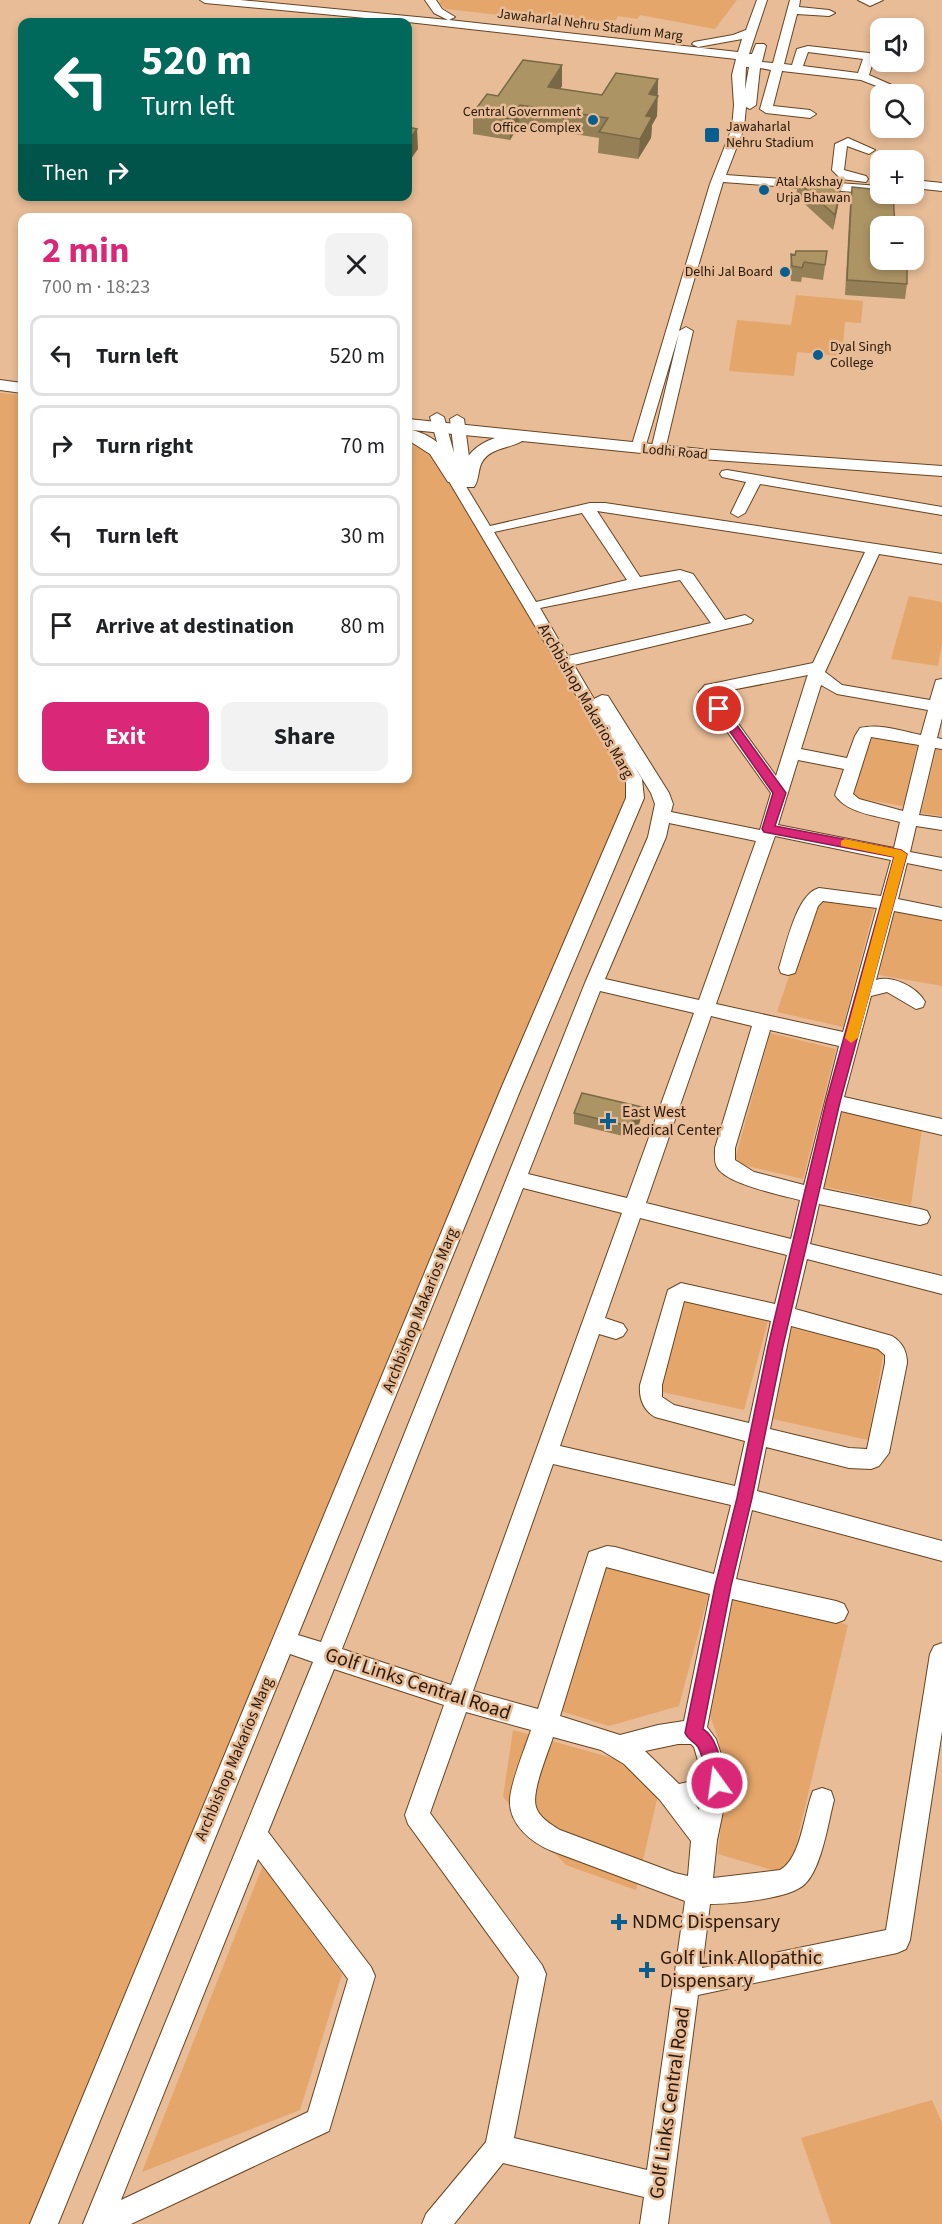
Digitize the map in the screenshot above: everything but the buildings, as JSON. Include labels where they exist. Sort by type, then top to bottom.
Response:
[{"type":"main road","points":[[0,377],[18,379]]},
{"type":"main road","points":[[0,386],[18,388]]},
{"type":"main road","name":"Lodhi Road","points":[[412,416],[536,437],[639,443]]},
{"type":"main road","name":"Lodhi Road","points":[[412,424],[448,423],[659,445],[793,462],[942,471]]},
{"type":"main road","points":[[412,436],[431,443],[461,481],[472,463],[494,444],[511,439],[536,437]]},
{"type":"main road","name":"Lodhi Road","points":[[659,445],[942,461]]},
{"type":"street","name":"Jawaharlal Nehru Stadium Marg","points":[[205,0],[449,17],[699,48],[742,61],[758,57],[778,66],[863,77],[881,84]]},
{"type":"street","name":"Jawaharlal Nehru Stadium Marg","points":[[273,0],[699,48]]},
{"type":"street","points":[[412,16],[424,0]]},
{"type":"street","points":[[430,0],[438,11],[449,17]]},
{"type":"street","points":[[659,445],[738,128],[742,61],[762,0]]},
{"type":"street","points":[[639,443],[725,178],[748,141],[751,84],[773,0]]},
{"type":"street","points":[[863,0],[870,3],[878,0]]},
{"type":"street","points":[[810,114],[766,109],[793,5],[829,13]]},
{"type":"street","points":[[699,48],[751,32]]},
{"type":"street","points":[[783,45],[802,50],[869,56]]},
{"type":"street","points":[[699,48],[742,61]]},
{"type":"street","points":[[863,77],[870,49]]},
{"type":"street","points":[[797,70],[802,50]]},
{"type":"street","points":[[869,150],[842,142],[836,168],[842,176],[870,180]]},
{"type":"street","points":[[725,178],[870,189]]},
{"type":"street","points":[[924,185],[942,188]]},
{"type":"street","points":[[924,194],[942,196]]},
{"type":"street","name":"Archbishop Makarios Marg","points":[[448,423],[461,481],[570,660],[660,793],[664,804],[663,816]]},
{"type":"street","points":[[727,474],[942,511]]},
{"type":"street","points":[[738,513],[754,479]]},
{"type":"street","name":"Archbishop Makarios Marg","points":[[44,2224],[510,1091],[635,798],[634,779],[542,604],[496,528],[461,481]]},
{"type":"street","points":[[590,507],[589,513],[638,582]]},
{"type":"street","points":[[496,528],[590,507],[605,507],[942,559]]},
{"type":"street","points":[[436,2224],[498,2148],[533,1974],[417,1815],[767,833],[819,670],[874,549]]},
{"type":"street","points":[[542,604],[680,575],[688,577],[721,626]]},
{"type":"street","points":[[570,660],[745,620]]},
{"type":"street","points":[[819,670],[837,689],[937,706]]},
{"type":"street","points":[[780,793],[707,692],[711,689],[819,670]]},
{"type":"street","points":[[621,1746],[681,1732],[694,1733],[723,1586],[833,1102],[909,819],[935,743],[937,706],[942,684]]},
{"type":"street","points":[[935,743],[879,732],[866,732],[845,798],[853,803],[909,819],[942,824]]},
{"type":"street","points":[[792,753],[854,765]]},
{"type":"street","points":[[98,2224],[328,1655],[594,984],[657,837],[663,816],[901,854],[942,864]]},
{"type":"street","points":[[788,968],[814,897],[819,894],[888,903],[942,914]]},
{"type":"street","points":[[594,984],[850,1041]]},
{"type":"street","points":[[864,992],[879,984],[890,985],[899,988],[916,1002]]},
{"type":"street","points":[[763,1021],[723,1158],[725,1164],[748,1178],[812,1195],[920,1217]]},
{"type":"street","points":[[833,1102],[942,1127]]},
{"type":"street","points":[[518,1179],[942,1285]]},
{"type":"street","points":[[681,1292],[784,1315],[884,1342],[897,1354],[878,1453],[871,1459],[862,1460],[757,1435],[661,1410],[653,1404],[650,1395],[651,1385],[675,1296],[681,1292]]},
{"type":"street","points":[[593,1323],[616,1330]]},
{"type":"street","points":[[546,1453],[744,1498],[942,1551]]},
{"type":"street","points":[[822,1800],[806,1858],[796,1875],[783,1882],[723,1891],[699,1891],[675,1886],[540,1832],[523,1810],[522,1798],[597,1559],[607,1556],[615,1557],[723,1586],[836,1612]]},
{"type":"street","name":"Golf Links Central Road","points":[[284,1641],[457,1698],[621,1746],[640,1761],[672,1797],[690,1818],[704,1840]]},
{"type":"street","points":[[686,1984],[724,1978],[897,1940],[942,1654]]},
{"type":"street","name":"Golf Links Central Road","points":[[654,2224],[704,1840],[716,1795],[715,1773],[707,1745],[694,1733]]},
{"type":"street","points":[[672,1797],[694,1794],[703,1788],[715,1773]]},
{"type":"street","points":[[98,2224],[319,2121],[362,1976],[255,1834]]},
{"type":"street","points":[[498,2148],[659,2187]]},
{"type":"shaded area","points":[[441,0],[737,0],[715,29],[640,15],[637,19],[618,16],[611,28],[446,9],[439,3]]},
{"type":"shaded area","points":[[796,295],[863,301],[861,323],[845,322],[842,356],[797,352],[794,376],[729,371],[737,320],[791,325]]},
{"type":"shaded area","points":[[0,393],[18,395],[18,783],[412,783],[412,444],[431,452],[625,776],[627,790],[626,811],[526,1031],[33,2224],[0,2224]]},
{"type":"shaded area","points":[[909,596],[942,602],[942,643],[938,666],[891,659]]},
{"type":"shaded area","points":[[867,734],[918,742],[903,806],[850,797]]},
{"type":"shaded area","points":[[937,747],[942,748],[942,816],[921,813]]},
{"type":"shaded area","points":[[816,896],[874,909],[843,1027],[777,1012]]},
{"type":"shaded area","points":[[894,909],[942,918],[942,986],[879,975]]},
{"type":"shaded area","points":[[770,1033],[836,1049],[803,1179],[734,1163]]},
{"type":"shaded area","points":[[842,1110],[922,1129],[911,1205],[821,1186]]},
{"type":"shaded area","points":[[680,1298],[768,1321],[744,1410],[658,1391]]},
{"type":"shaded area","points":[[788,1327],[884,1351],[868,1440],[768,1418]]},
{"type":"shaded area","points":[[601,1556],[711,1585],[679,1706],[609,1726],[554,1709]]},
{"type":"shaded area","points":[[734,1592],[848,1625],[789,1875],[718,1854],[724,1795],[719,1741],[710,1716]]},
{"type":"shaded area","points":[[513,1730],[616,1759],[658,1795],[636,1890],[566,1865],[503,1797]]},
{"type":"shaded area","points":[[263,1865],[342,1974],[300,2110],[142,2172]]},
{"type":"shaded area","points":[[932,2100],[942,2123],[942,2224],[831,2224],[801,2138]]},
{"type":"slow traffic","points":[[845,844],[901,854],[851,1038]]},
{"type":"place","name":"Central Government Office Complex","points":[[593,120]]},
{"type":"place","name":"Jawaharlal Nehru Stadium","points":[[712,135]]},
{"type":"place","name":"Atal Akshay Urja Bhawan","points":[[764,190]]},
{"type":"place","name":"Delhi Jal Board","points":[[785,272]]},
{"type":"place","name":"Dyal Singh College","points":[[818,355]]},
{"type":"place","name":"East West Medical Center","points":[[608,1121]]},
{"type":"place","name":"NDMC Dispensary","points":[[619,1922]]},
{"type":"place","name":"Golf Link Allopathic Dispensary","points":[[647,1970]]},
{"type":"route","points":[[717,1783],[707,1745],[694,1733],[723,1586],[833,1102],[901,854],[768,829],[780,793],[719,709]]}]
